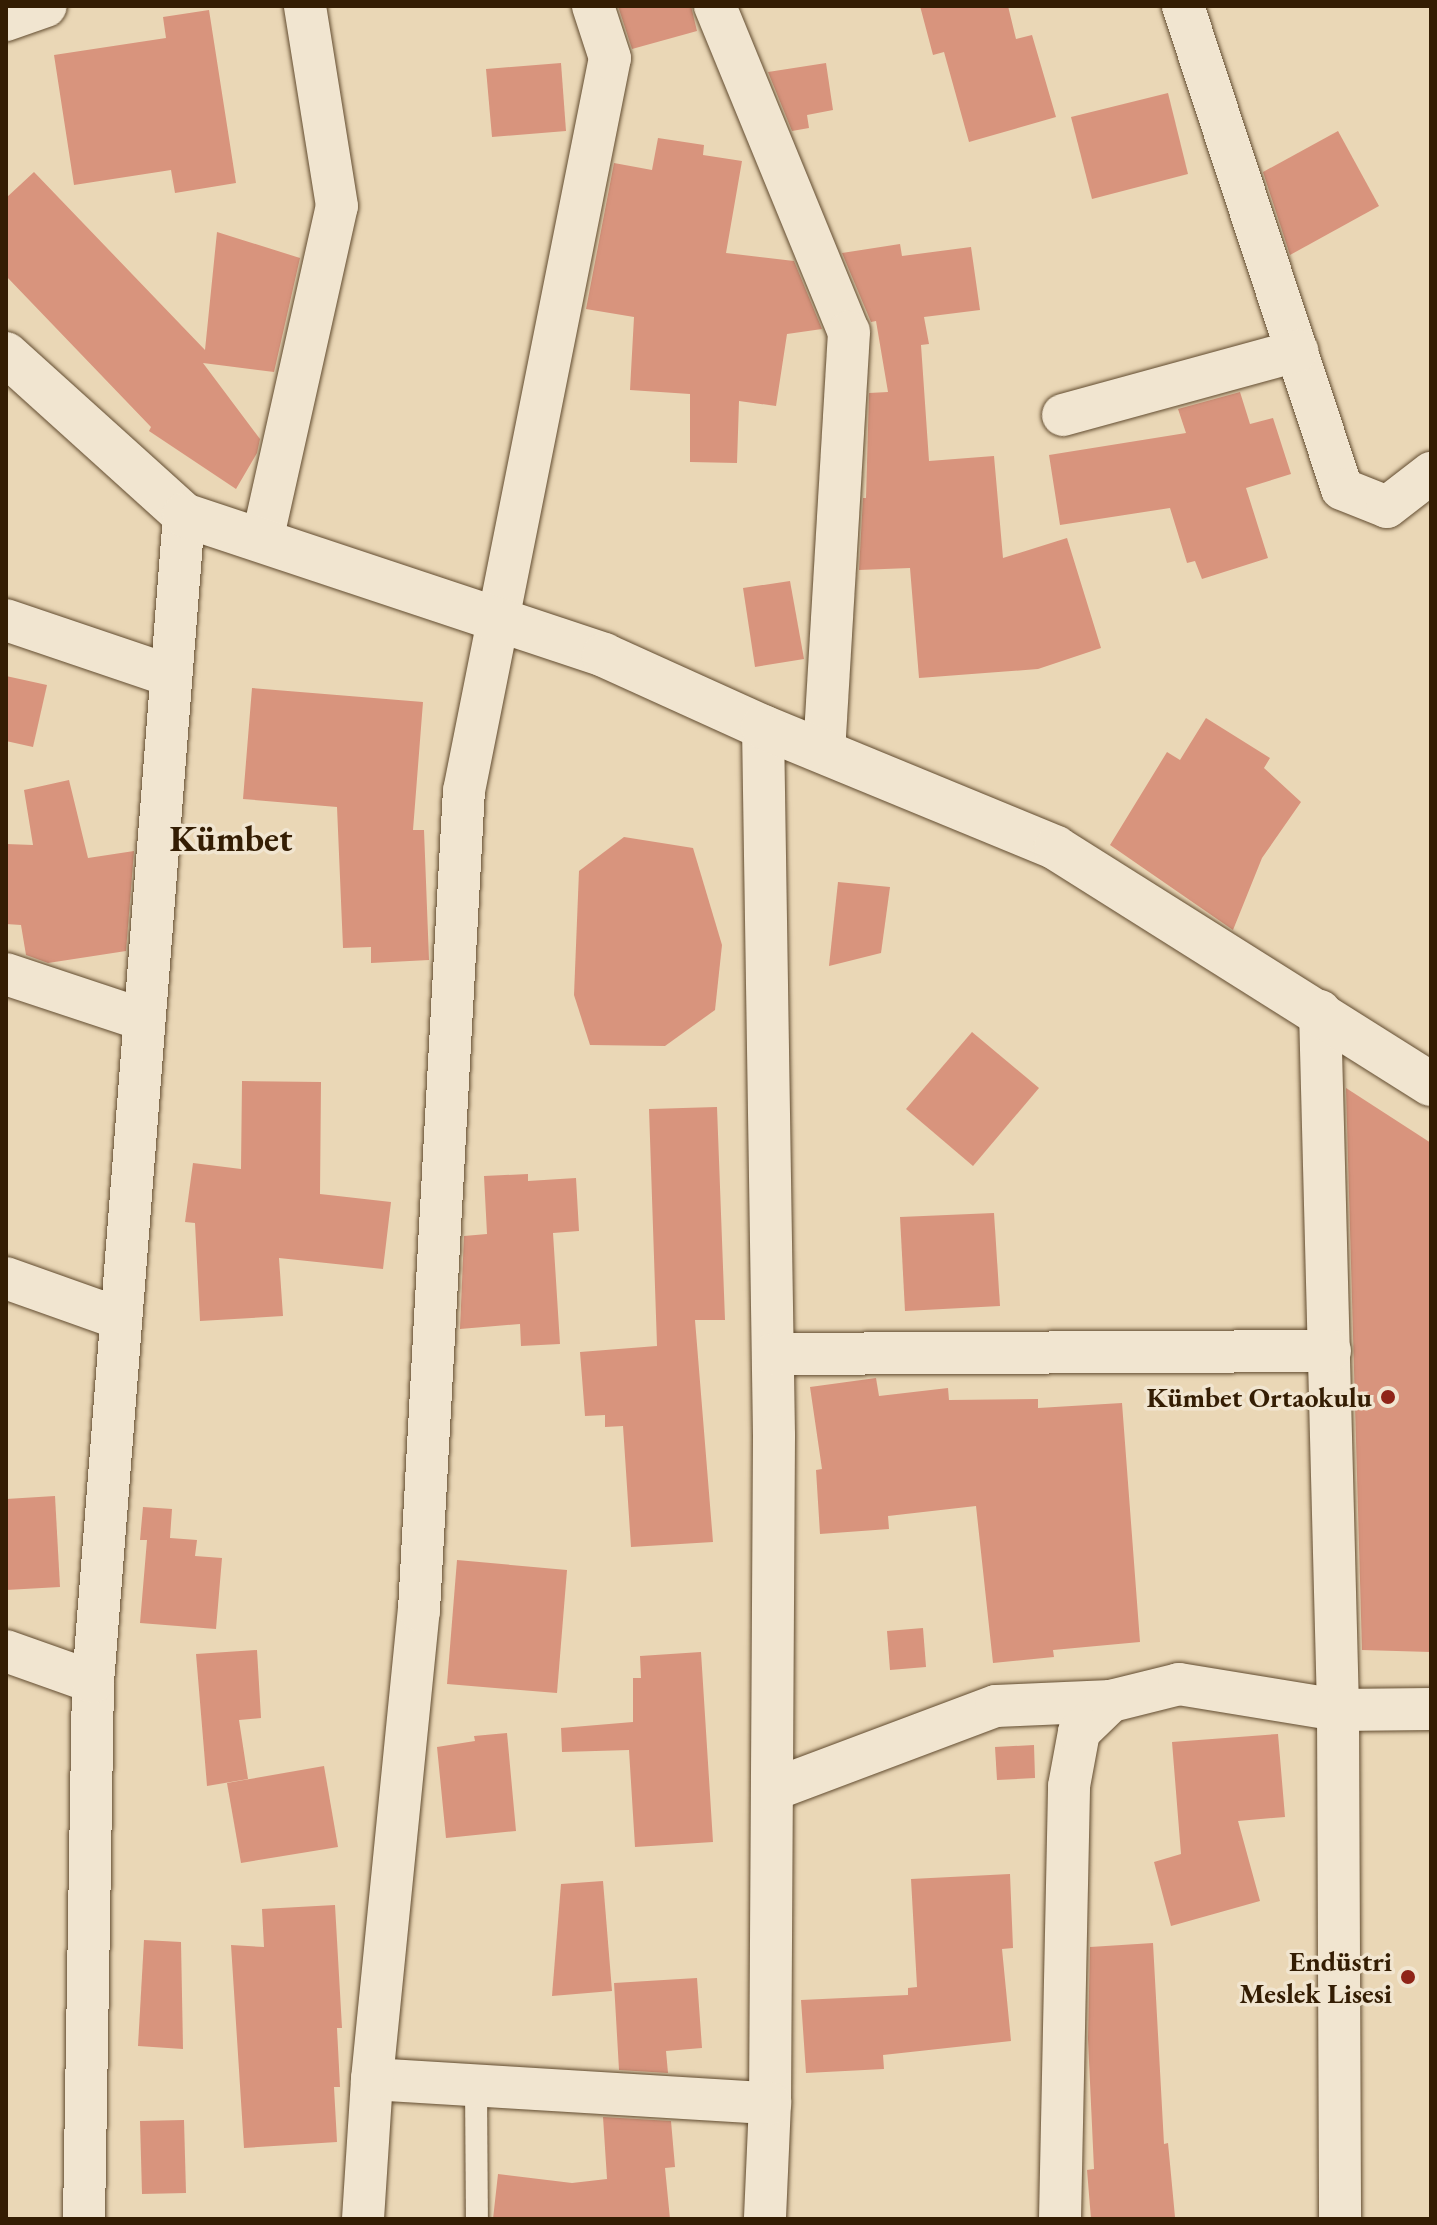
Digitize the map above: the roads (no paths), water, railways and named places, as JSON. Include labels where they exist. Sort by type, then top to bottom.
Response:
[{"type":"street","points":[[6,20],[46,6]]},
{"type":"street","points":[[262,541],[337,206],[305,6]]},
{"type":"street","points":[[363,2219],[372,2079],[419,1610],[464,791],[610,58],[593,6]]},
{"type":"street","points":[[715,6],[849,332],[824,752]]},
{"type":"street","points":[[1183,6],[1342,489],[1387,507],[1431,473]]},
{"type":"street","points":[[1063,415],[1297,351]]},
{"type":"street","points":[[6,354],[184,515],[604,655],[763,727],[1056,848],[1320,1011],[1431,1084]]},
{"type":"street","points":[[84,2219],[93,1682],[184,515]]},
{"type":"street","points":[[6,620],[171,676]]},
{"type":"street","points":[[763,727],[773,1354],[770,2103],[765,2219]]},
{"type":"street","points":[[6,974],[144,1020]]},
{"type":"street","points":[[1320,1011],[1338,1710],[1340,2219]]},
{"type":"street","points":[[6,1278],[121,1319]]},
{"type":"street","points":[[773,1354],[1330,1351]]},
{"type":"street","points":[[6,1651],[93,1682]]},
{"type":"street","points":[[772,1790],[996,1706],[1111,1701],[1179,1684],[1338,1710],[1431,1709]]},
{"type":"street","points":[[1060,2219],[1069,1786],[1079,1732],[1111,1701]]},
{"type":"street","points":[[372,2079],[770,2103]]},
{"type":"lane","points":[[476,2085],[477,2219]]},
{"type":"place","name":"Kümbet Ortaokulu","points":[[1388,1397]]},
{"type":"place","name":"Endüstri Meslek Lisesi","points":[[1408,1977]]},
{"type":"district","name":"Kümbet","points":[[231,839]]}]
